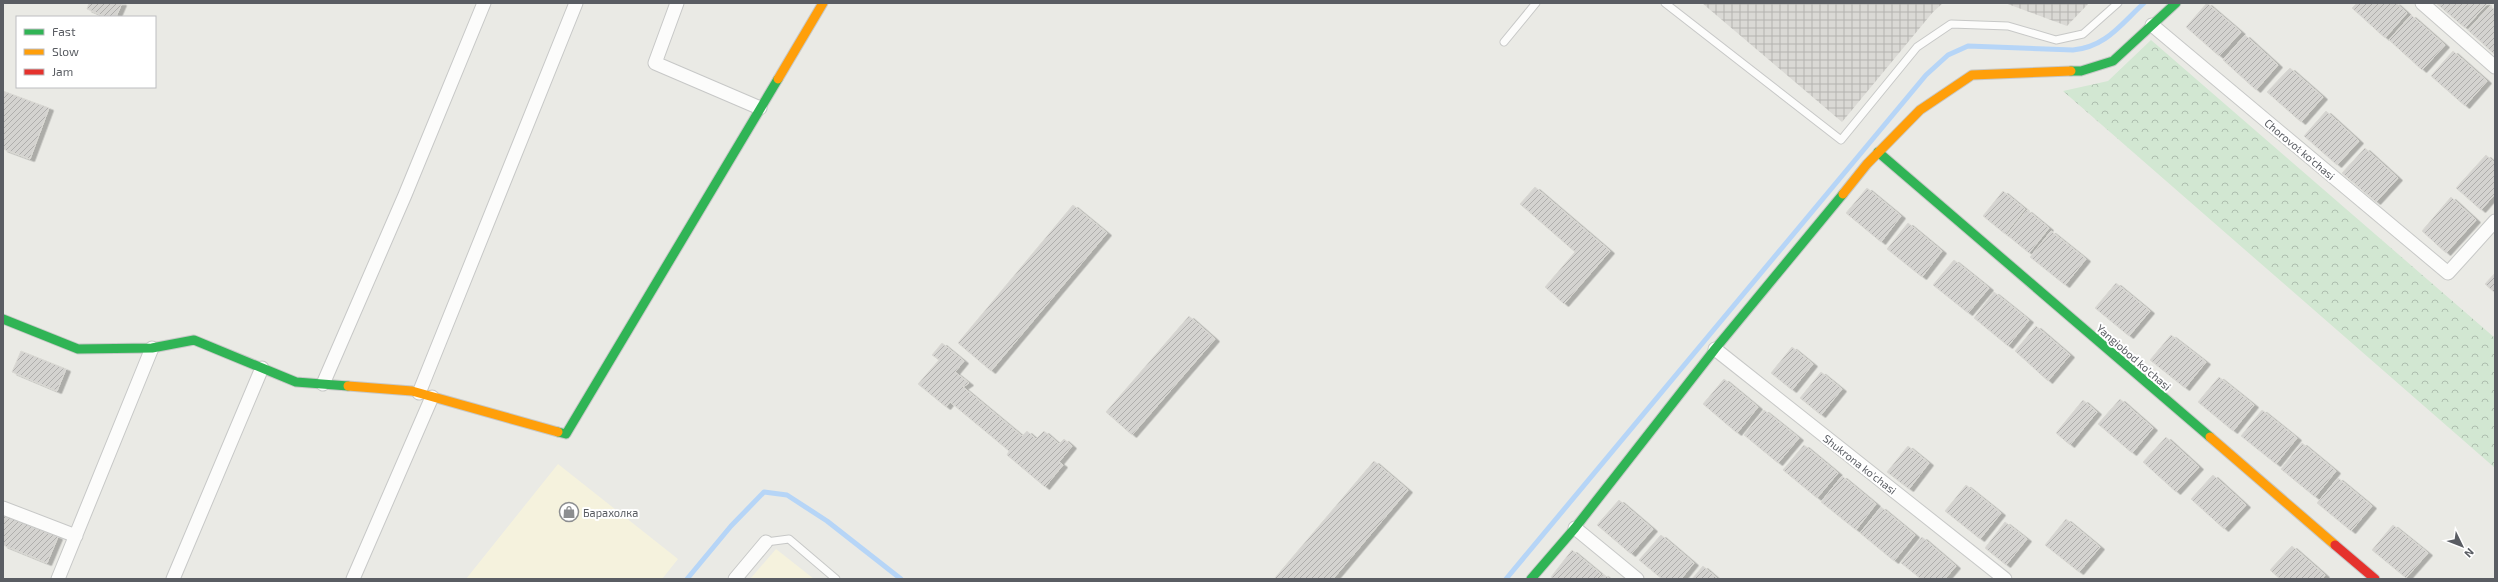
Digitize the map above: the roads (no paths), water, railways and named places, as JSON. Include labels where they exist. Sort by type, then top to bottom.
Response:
[{"type":"street","points":[[323,384],[405,195],[484,3]]},
{"type":"street","points":[[419,393],[576,3]]},
{"type":"street","points":[[677,3],[655,62],[760,108]]},
{"type":"street","points":[[3,319],[78,349],[152,348],[194,340],[296,382],[419,393],[566,434],[823,3]]},
{"type":"street","points":[[1531,579],[1575,528],[1715,349],[1878,152],[1920,110],[1972,75],[2004,72],[2081,71],[2113,61],[2176,3]]},
{"type":"street","points":[[2422,3],[2495,67]]},
{"type":"street","name":"Chorovot ko'chasi","points":[[2152,25],[2448,273],[2494,224]]},
{"type":"street","name":"Yangiobod ko'chasi","points":[[1878,152],[2375,579]]},
{"type":"street","points":[[58,579],[152,348]]},
{"type":"street","name":"Shukrona ko'chasi","points":[[1715,349],[2005,579]]},
{"type":"street","points":[[173,579],[262,368]]},
{"type":"street","points":[[353,579],[432,397]]},
{"type":"street","points":[[3,508],[76,536]]},
{"type":"street","points":[[1575,528],[1637,579]]},
{"type":"street","points":[[735,579],[766,542]]},
{"type":"lane","points":[[1504,42],[1536,3]]},
{"type":"lane","points":[[1665,3],[1841,140],[1917,47],[1951,24],[2008,26],[2056,40],[2083,34],[2118,3]]},
{"type":"lane","points":[[766,542],[789,539],[836,579]]},
{"type":"waterway","points":[[1506,579],[1926,75],[1948,55],[1968,46],[2073,50],[2085,48],[2095,44],[2112,33],[2144,3]]},
{"type":"waterway","points":[[687,579],[731,526],[764,492],[787,495],[827,521],[901,579]]},
{"type":"place","name":"Барахолка","points":[[569,512]]}]
